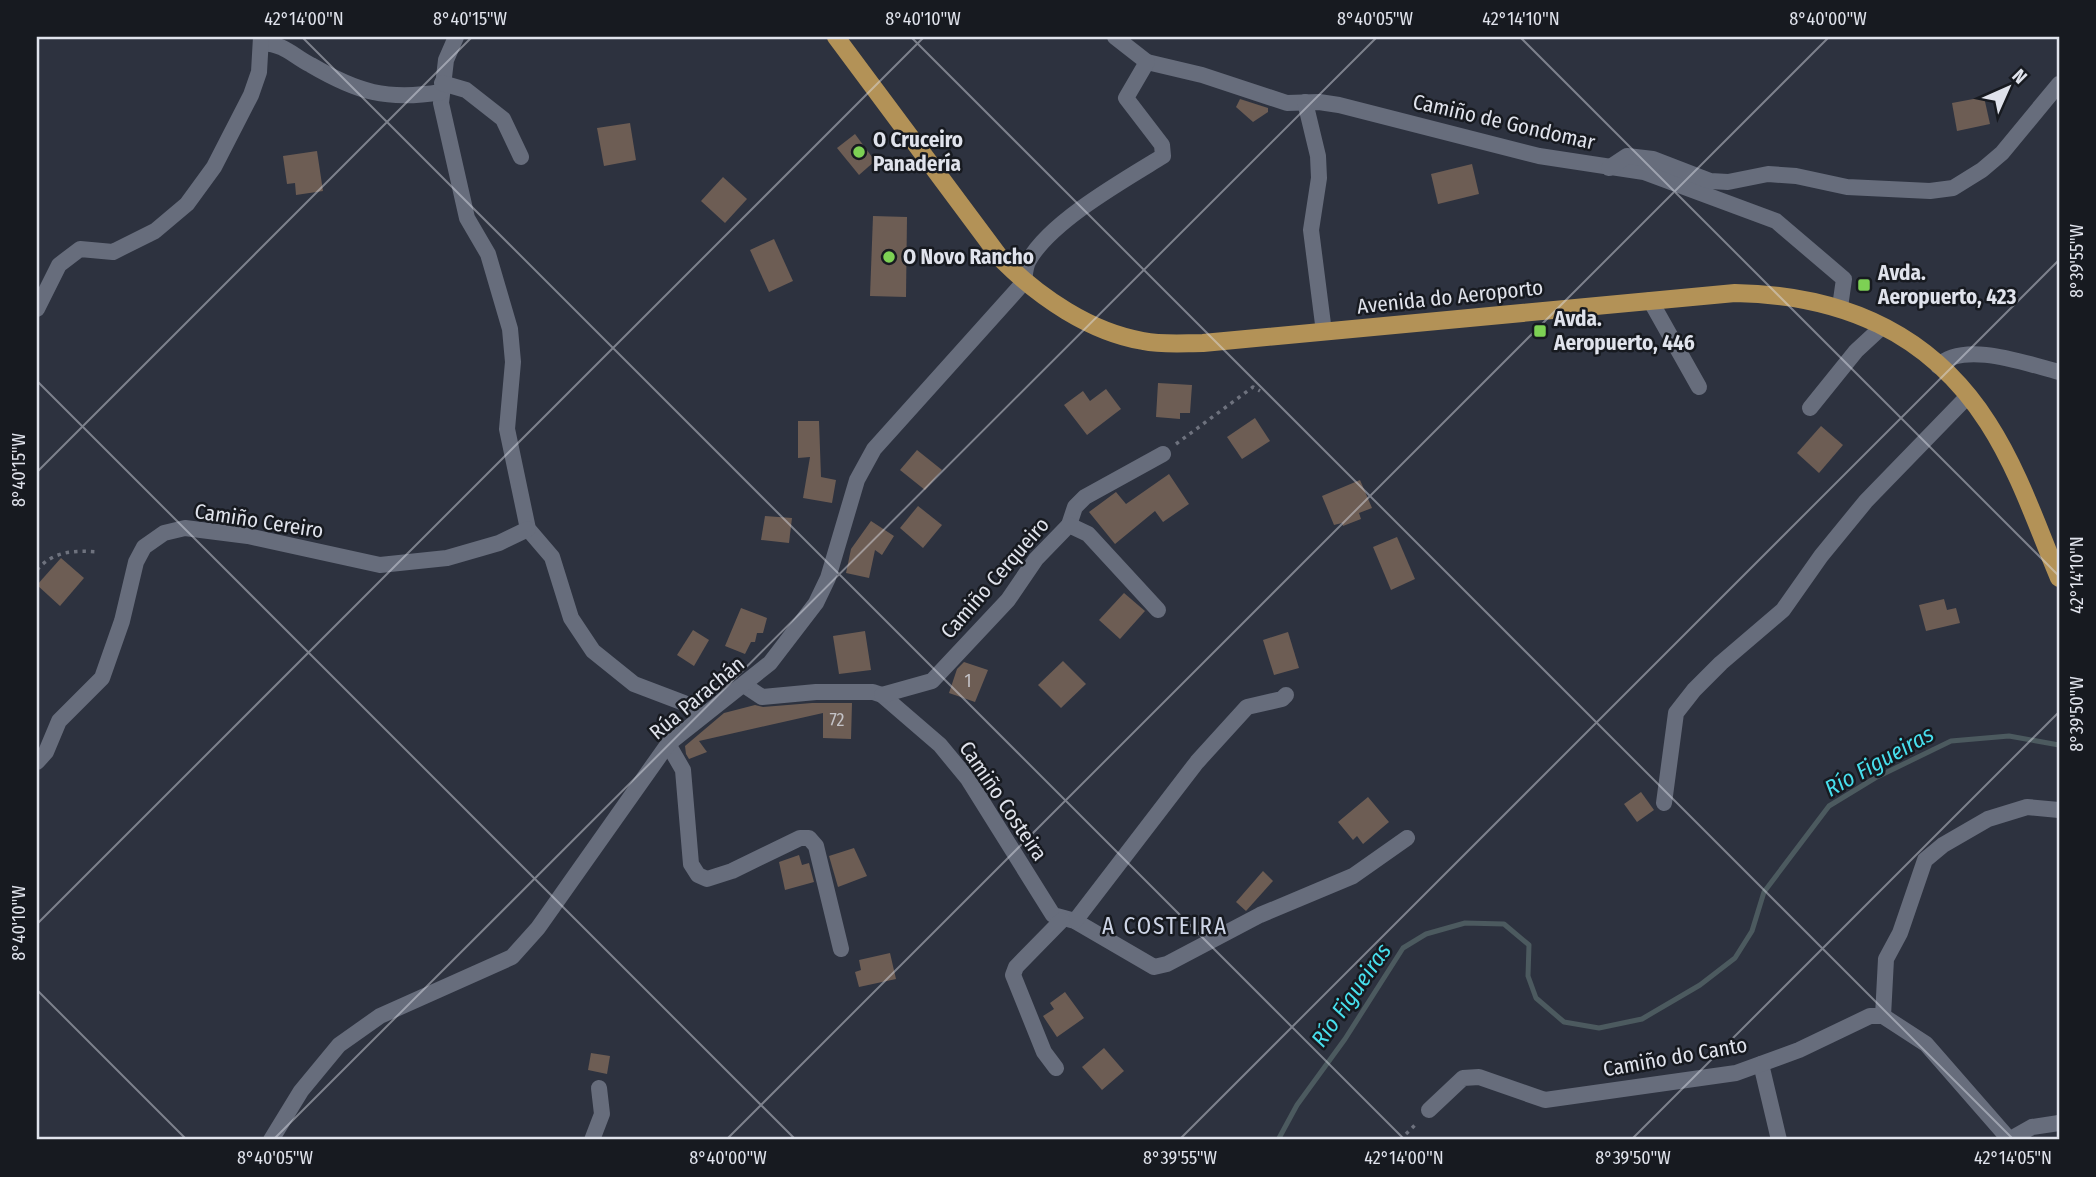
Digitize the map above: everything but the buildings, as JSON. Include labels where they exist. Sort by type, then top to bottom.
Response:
[{"type":"main road","name":"Avenida do Aeroporto","points":[[836,37],[980,233],[1024,282],[1063,308],[1102,328],[1146,342],[1203,343],[1650,300],[1765,293],[1793,296],[1840,307],[1883,326],[1938,366],[1988,423],[2020,484],[2059,578]]},
{"type":"street","points":[[456,37],[446,61],[441,88],[467,218],[488,254],[510,329],[513,362],[507,429],[528,529],[552,557],[571,618],[593,651],[635,684],[684,704],[699,717]]},
{"type":"street","name":"Camiño de Gondomar","points":[[1115,37],[1147,62],[1202,75],[1287,103],[1339,105],[1539,156],[1644,172],[1776,221],[1844,279],[1840,307]]},
{"type":"street","points":[[37,309],[59,265],[80,249],[113,252],[155,231],[187,204],[214,167],[251,95],[259,72],[262,40],[282,45],[306,63],[364,92],[414,96],[441,88],[466,90],[503,119],[521,158]]},
{"type":"street","points":[[1024,282],[1028,261],[1059,228],[1110,187],[1163,156],[1162,145],[1126,98],[1147,62]]},
{"type":"street","points":[[1609,168],[1627,156],[1653,159],[1710,181],[1728,182],[1768,174],[1796,176],[1847,187],[1930,191],[1953,188],[1982,170],[2002,153],[2059,84]]},
{"type":"street","points":[[1305,102],[1318,156],[1319,178],[1311,230],[1324,332]]},
{"type":"street","name":"Rúa Parachán","points":[[271,1140],[302,1091],[339,1045],[380,1016],[512,957],[538,928],[668,744],[770,663],[816,603],[828,578],[858,480],[874,449],[1024,282]]},
{"type":"street","points":[[1650,300],[1699,387]]},
{"type":"street","points":[[1810,408],[1856,351],[1883,326]]},
{"type":"street","points":[[1938,366],[1947,357],[1969,354],[2006,358],[2059,372]]},
{"type":"street","points":[[1664,803],[1676,713],[1721,663],[1783,610],[1821,556],[1866,501],[1967,397]]},
{"type":"street","name":"Camiño Cerqueiro","points":[[882,695],[932,681],[1008,600],[1036,559],[1069,525],[1075,507],[1085,497],[1163,454]]},
{"type":"street","name":"Camiño Cerqueiro","points":[[1069,525],[1088,534],[1158,610]]},
{"type":"street","name":"Camiño Cereiro","points":[[37,762],[46,752],[59,721],[102,678],[122,621],[136,562],[144,547],[164,533],[185,528],[248,536],[380,565],[447,558],[499,543],[528,529]]},
{"type":"street","points":[[744,685],[762,697],[816,692],[873,692],[882,695]]},
{"type":"street","name":"Camiño Costeira","points":[[882,695],[955,762],[1053,915],[1154,967],[1167,964],[1260,915],[1353,876],[1407,838]]},
{"type":"street","points":[[1056,1068],[1044,1052],[1013,975],[1016,967],[1069,921],[1197,762],[1247,707],[1282,699],[1286,695]]},
{"type":"street","points":[[668,744],[683,770],[691,864],[698,874],[707,879],[732,871],[800,838],[809,838],[816,846],[841,949]]},
{"type":"street","points":[[2059,810],[2027,807],[1988,819],[1943,845],[1925,860],[1900,933],[1886,959],[1883,1016],[1926,1044],[1949,1067],[2009,1140],[2032,1127],[2059,1123]]},
{"type":"street","name":"Camiño do Canto","points":[[1429,1110],[1463,1078],[1479,1077],[1545,1100],[1736,1073],[1799,1050],[1870,1016],[1883,1016]]},
{"type":"street","points":[[1761,1064],[1779,1140]]},
{"type":"street","points":[[592,1140],[602,1114],[599,1088]]},
{"type":"path","points":[[1163,454],[1236,398],[1254,387],[1260,391]]},
{"type":"path","points":[[37,570],[47,559],[60,553],[99,552]]},
{"type":"path","points":[[1400,1140],[1429,1110]]},
{"type":"waterway","name":"Río Figueiras","points":[[1278,1140],[1297,1105],[1345,1039],[1403,948],[1426,934],[1465,923],[1504,924],[1529,945],[1528,976],[1536,998],[1564,1022],[1599,1028],[1642,1019],[1700,985],[1735,958],[1752,931],[1764,892],[1829,806],[1875,778],[1951,741],[2009,736],[2059,745]]},
{"type":"place","name":"O Cruceiro Panadería","points":[[859,152]]},
{"type":"place","name":"O Novo Rancho","points":[[889,257]]},
{"type":"place","name":"Avda. Aeropuerto, 423","points":[[1864,285]]},
{"type":"place","name":"Avda. Aeropuerto, 446","points":[[1540,331]]},
{"type":"district","name":"A COSTEIRA","points":[[1165,926]]}]
